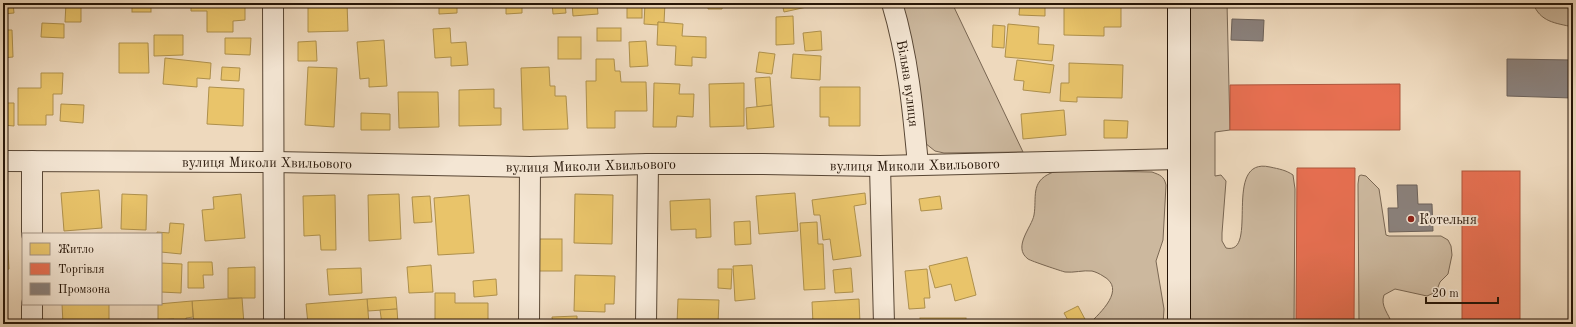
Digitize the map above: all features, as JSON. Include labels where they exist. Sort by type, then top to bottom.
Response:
[{"type":"street","points":[[273,3],[274,324]]},
{"type":"street","name":"Вільна вулиця","points":[[892,3],[901,32],[910,89],[918,165]]},
{"type":"street","points":[[1179,3],[1179,324]]},
{"type":"street","name":"вулиця Миколи Хвильового","points":[[3,161],[274,162],[530,167],[648,164],[880,166],[1179,159]]},
{"type":"street","points":[[32,161],[32,233]]},
{"type":"street","points":[[646,324],[648,164]]},
{"type":"street","points":[[880,166],[884,324]]},
{"type":"street","points":[[529,324],[530,167]]},
{"type":"street","points":[[32,305],[32,324]]},
{"type":"shaded area","points":[[898,3],[952,3],[1023,152],[944,153],[935,151],[925,143]]},
{"type":"shaded area","points":[[1190,3],[1227,3],[1230,130],[1215,132],[1215,176],[1221,175],[1226,181],[1222,241],[1226,248],[1236,246],[1240,237],[1242,206],[1247,176],[1255,168],[1270,167],[1293,175],[1295,189],[1294,324],[1190,324]]},
{"type":"shaded area","points":[[1533,3],[1573,3],[1573,27],[1554,23],[1544,18]]},
{"type":"shaded area","points":[[1054,172],[1152,172],[1159,175],[1164,180],[1166,185],[1163,240],[1156,261],[1164,309],[1163,324],[1089,324],[1109,301],[1112,294],[1110,281],[1092,271],[1065,272],[1030,260],[1024,254],[1022,243],[1033,220],[1036,191],[1040,181],[1044,177]]},
{"type":"shaded area","points":[[1359,176],[1366,176],[1379,189],[1386,235],[1441,236],[1448,240],[1451,246],[1452,255],[1448,274],[1440,282],[1436,292],[1427,296],[1395,289],[1384,295],[1383,303],[1392,324],[1359,324],[1358,184]]},
{"type":"building: Житло","points":[[3,3],[13,3],[14,13],[3,14]]},
{"type":"building: Житло","points":[[66,3],[81,3],[81,22],[65,22]]},
{"type":"building: Житло","points":[[132,3],[151,3],[151,12],[132,12]]},
{"type":"building: Житло","points":[[191,3],[245,3],[245,20],[233,21],[233,32],[207,32],[207,11],[191,11]]},
{"type":"building: Житло","points":[[308,3],[347,3],[348,31],[308,32]]},
{"type":"building: Житло","points":[[439,3],[457,3],[457,13],[439,14]]},
{"type":"building: Житло","points":[[506,3],[522,3],[522,13],[506,14]]},
{"type":"building: Житло","points":[[552,3],[565,3],[566,13],[553,14]]},
{"type":"building: Житло","points":[[572,3],[597,3],[598,14],[573,16]]},
{"type":"building: Житло","points":[[627,3],[642,3],[642,18],[627,18]]},
{"type":"building: Житло","points":[[645,3],[665,3],[664,23],[658,22],[658,25],[644,24]]},
{"type":"building: Житло","points":[[708,3],[723,3],[722,9],[708,9]]},
{"type":"building: Житло","points":[[782,3],[825,3],[784,12]]},
{"type":"building: Житло","points":[[1020,3],[1045,3],[1045,16],[1019,15]]},
{"type":"building: Житло","points":[[1064,3],[1121,3],[1121,27],[1104,27],[1104,36],[1064,35]]},
{"type":"building: Житло","points":[[793,16],[794,44],[776,45],[776,17]]},
{"type":"building: Житло","points":[[658,22],[683,24],[682,36],[706,37],[706,58],[692,57],[692,66],[675,65],[676,46],[657,45]]},
{"type":"building: Житло","points":[[42,23],[64,24],[64,38],[41,37]]},
{"type":"building: Житло","points":[[1008,24],[1039,27],[1038,44],[1054,45],[1052,61],[1005,57]]},
{"type":"building: Житло","points":[[993,25],[1005,26],[1004,48],[992,47]]},
{"type":"building: Житло","points":[[450,28],[451,43],[466,42],[468,65],[451,66],[451,57],[435,58],[433,29]]},
{"type":"building: Житло","points":[[597,28],[621,28],[621,41],[597,41]]},
{"type":"building: Житло","points":[[3,30],[12,30],[13,57],[3,58]]},
{"type":"building: Житло","points":[[821,31],[822,50],[805,51],[803,33]]},
{"type":"building: Житло","points":[[154,35],[183,35],[183,55],[154,56]]},
{"type":"building: Житло","points":[[558,37],[581,37],[581,59],[558,59]]},
{"type":"building: Житло","points":[[225,38],[251,38],[250,55],[225,54]]},
{"type":"building: Житло","points":[[384,40],[387,86],[369,87],[369,78],[360,79],[357,42]]},
{"type":"building: Житло","points":[[316,41],[317,61],[298,61],[298,42]]},
{"type":"building: Житло","points":[[646,41],[648,66],[630,67],[629,42]]},
{"type":"building: Житло","points":[[119,43],[148,43],[149,73],[119,73]]},
{"type":"building: Житло","points":[[759,52],[775,54],[772,74],[756,72]]},
{"type":"building: Житло","points":[[793,54],[821,56],[820,80],[791,78]]},
{"type":"building: Житло","points":[[165,58],[211,63],[210,79],[197,78],[197,87],[163,84]]},
{"type":"building: Житло","points":[[596,59],[614,59],[615,71],[620,71],[621,82],[646,82],[647,111],[615,111],[615,128],[587,128],[586,81],[596,81]]},
{"type":"building: Житло","points":[[1017,60],[1054,65],[1050,93],[1023,90],[1024,81],[1014,80]]},
{"type":"building: Житло","points":[[1069,63],[1123,65],[1122,98],[1077,97],[1077,102],[1060,101],[1061,83],[1069,83]]},
{"type":"building: Житло","points":[[222,67],[240,68],[239,81],[221,80]]},
{"type":"building: Житло","points":[[308,67],[337,68],[334,127],[305,125]]},
{"type":"building: Житло","points":[[549,67],[550,86],[555,86],[555,96],[566,96],[568,129],[523,130],[521,68]]},
{"type":"building: Житло","points":[[41,73],[63,73],[62,94],[53,94],[53,115],[46,115],[46,125],[18,125],[18,88],[41,88]]},
{"type":"building: Житло","points":[[770,77],[772,105],[757,107],[755,78]]},
{"type":"building: Житло","points":[[654,83],[680,84],[679,94],[694,94],[693,117],[677,116],[676,127],[653,127]]},
{"type":"building: Житло","points":[[744,83],[744,126],[710,127],[709,84]]},
{"type":"building: Житло","points":[[209,87],[244,89],[243,126],[207,124]]},
{"type":"building: Житло","points":[[820,87],[860,87],[860,126],[829,126],[829,117],[820,117]]},
{"type":"building: Житло","points":[[494,89],[494,108],[501,108],[501,125],[459,126],[459,90]]},
{"type":"building: Житло","points":[[398,92],[438,92],[439,127],[399,128]]},
{"type":"building: Житло","points":[[3,103],[14,103],[14,126],[3,125]]},
{"type":"building: Житло","points":[[61,104],[84,105],[83,123],[60,121]]},
{"type":"building: Житло","points":[[772,105],[774,127],[747,129],[746,108]]},
{"type":"building: Житло","points":[[1064,110],[1066,135],[1023,139],[1021,114]]},
{"type":"building: Житло","points":[[361,113],[390,114],[390,130],[361,130]]},
{"type":"building: Житло","points":[[1104,120],[1128,121],[1127,138],[1104,138]]},
{"type":"building: Житло","points":[[99,190],[102,228],[64,231],[61,193]]},
{"type":"building: Житло","points":[[795,193],[798,231],[759,234],[756,196]]},
{"type":"building: Житло","points":[[865,193],[866,204],[854,206],[861,256],[833,260],[830,239],[823,240],[820,215],[814,215],[812,200]]},
{"type":"building: Житло","points":[[122,194],[147,195],[146,230],[121,229]]},
{"type":"building: Житло","points":[[241,194],[245,238],[205,241],[202,210],[214,209],[213,197]]},
{"type":"building: Житло","points":[[399,194],[401,239],[369,241],[368,195]]},
{"type":"building: Житло","points":[[575,194],[613,195],[612,244],[574,243]]},
{"type":"building: Житло","points":[[335,195],[336,250],[321,250],[320,235],[304,236],[303,196]]},
{"type":"building: Житло","points":[[469,195],[474,253],[438,255],[434,198]]},
{"type":"building: Житло","points":[[430,196],[432,222],[414,223],[412,197]]},
{"type":"building: Житло","points":[[940,196],[942,209],[921,211],[919,199]]},
{"type":"building: Житло","points":[[710,199],[711,237],[696,238],[696,229],[671,230],[670,201]]},
{"type":"building: Житло","points":[[750,221],[751,244],[735,245],[734,222]]},
{"type":"building: Житло","points":[[817,222],[818,244],[823,244],[825,289],[804,290],[800,223]]},
{"type":"building: Житло","points":[[170,223],[184,224],[181,254],[162,252],[162,233],[157,232],[169,233]]},
{"type":"building: Житло","points":[[539,239],[562,239],[562,271],[539,271]]},
{"type":"building: Житло","points":[[3,250],[8,250],[9,269],[3,270]]},
{"type":"building: Житло","points":[[967,257],[976,295],[955,301],[951,284],[935,288],[929,266]]},
{"type":"building: Житло","points":[[188,262],[212,262],[213,275],[203,275],[204,288],[188,288]]},
{"type":"building: Житло","points":[[162,263],[182,264],[181,293],[162,292]]},
{"type":"building: Житло","points":[[431,265],[433,292],[409,293],[407,267]]},
{"type":"building: Житло","points":[[752,265],[755,299],[735,301],[733,266]]},
{"type":"building: Житло","points":[[255,267],[255,298],[228,298],[228,268]]},
{"type":"building: Житло","points":[[361,268],[362,293],[329,295],[327,269]]},
{"type":"building: Житло","points":[[851,268],[853,292],[835,293],[833,270]]},
{"type":"building: Житло","points":[[718,269],[732,269],[731,289],[718,288]]},
{"type":"building: Житло","points":[[927,269],[930,298],[924,298],[925,308],[909,309],[905,271]]},
{"type":"building: Житло","points":[[575,275],[615,276],[614,304],[605,304],[605,312],[574,311]]},
{"type":"building: Житло","points":[[496,279],[497,295],[474,297],[473,281]]},
{"type":"building: Житло","points":[[435,293],[455,293],[455,303],[488,303],[488,324],[435,324]]},
{"type":"building: Житло","points":[[396,297],[397,309],[368,311],[367,299]]},
{"type":"building: Житло","points":[[242,298],[244,324],[194,324],[192,301]]},
{"type":"building: Житло","points":[[367,299],[369,324],[308,324],[306,304]]},
{"type":"building: Житло","points":[[678,299],[719,300],[718,324],[677,324]]},
{"type":"building: Житло","points":[[859,299],[860,324],[813,324],[812,302]]},
{"type":"building: Житло","points":[[192,301],[193,317],[186,318],[186,324],[174,324],[174,319],[158,320],[158,305],[162,305],[162,304]]},
{"type":"building: Житло","points":[[62,305],[109,305],[109,324],[63,324]]},
{"type":"building: Житло","points":[[1078,306],[1087,323],[1070,324],[1064,313]]},
{"type":"building: Житло","points":[[397,309],[398,324],[382,324],[380,310]]},
{"type":"building: Житло","points":[[577,316],[577,324],[553,324],[552,317]]},
{"type":"building: Житло","points":[[920,318],[966,318],[966,324],[920,324]]},
{"type":"building: Торгівля","points":[[1400,84],[1400,130],[1230,130],[1230,85]]},
{"type":"building: Торгівля","points":[[1297,168],[1355,168],[1354,324],[1296,324]]},
{"type":"building: Торгівля","points":[[1462,171],[1520,171],[1520,324],[1462,324]]},
{"type":"building: Промзона","points":[[1232,19],[1264,20],[1263,41],[1231,40]]},
{"type":"building: Промзона","points":[[1507,59],[1573,60],[1572,98],[1507,96]]},
{"type":"building: Промзона","name":"Котельня","points":[[1397,185],[1417,185],[1418,204],[1432,204],[1433,231],[1389,232],[1388,208],[1398,208]]},
{"type":"place","name":"Котельня","points":[[1411,219]]}]
